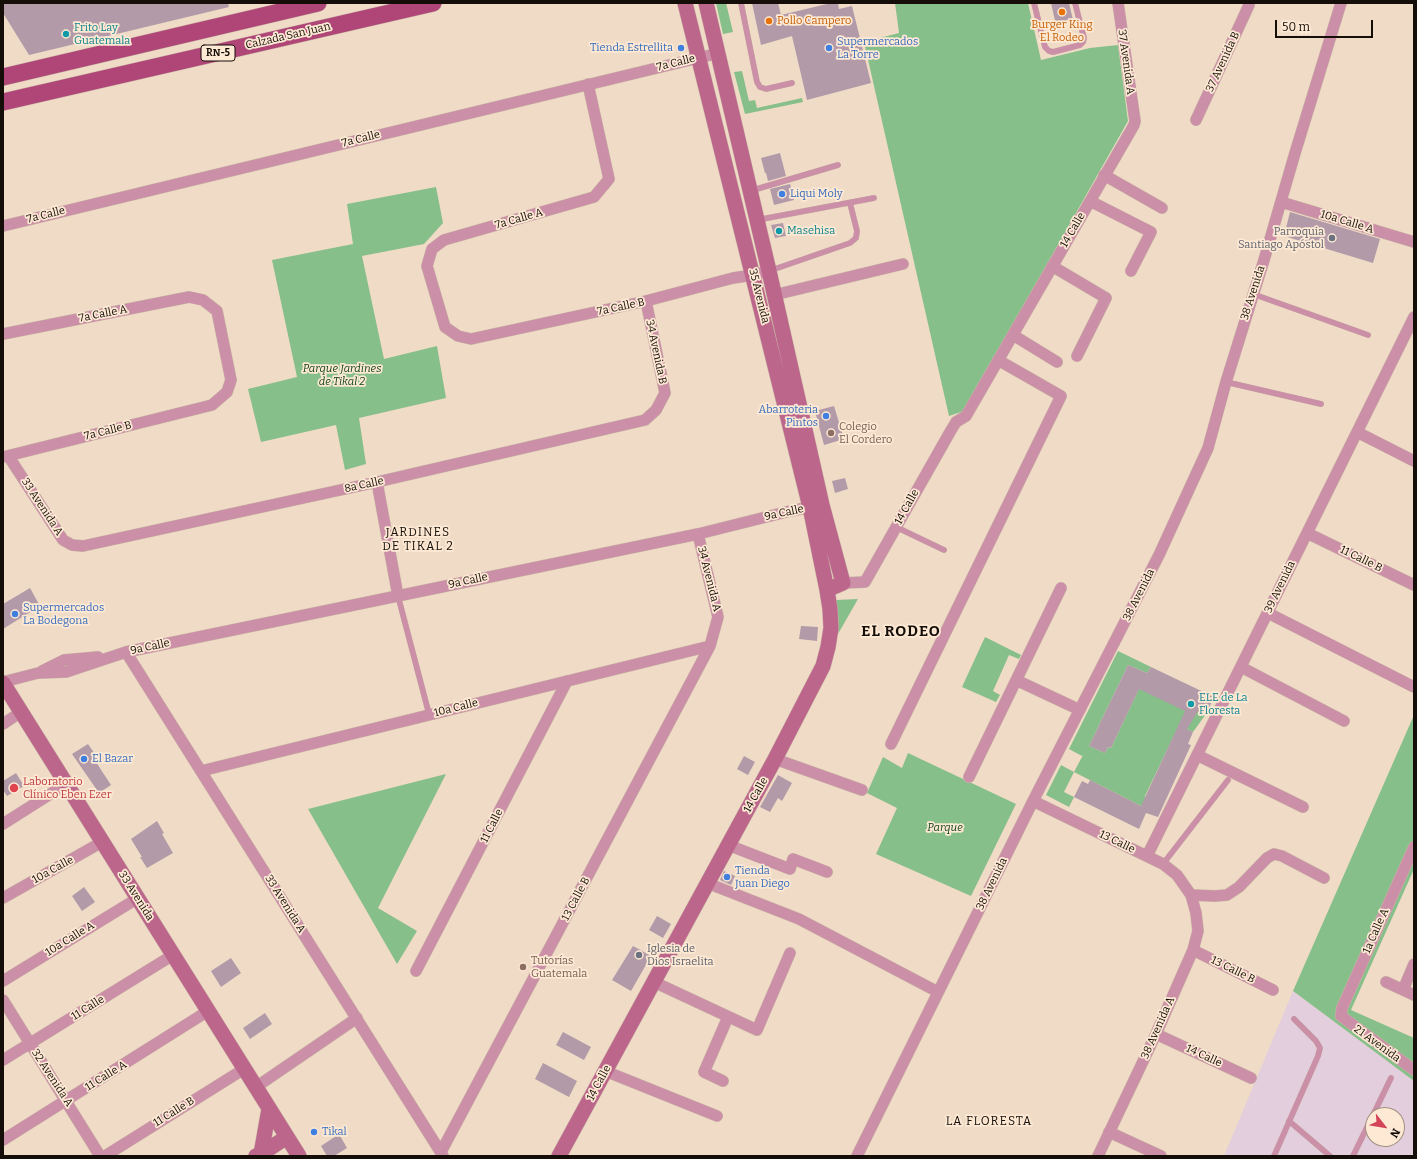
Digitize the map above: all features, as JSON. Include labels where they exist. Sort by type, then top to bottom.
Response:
[{"type":"main road","name":"RN-5","points":[[3,77],[318,3]]},
{"type":"main road","name":"Calzada San Juan","points":[[3,102],[433,3]]},
{"type":"street","name":"35 Avenida","points":[[685,3],[700,57],[754,275],[816,506],[843,583]]},
{"type":"street","name":"35 Avenida","points":[[706,3],[774,295],[816,506],[827,590]]},
{"type":"street","name":"37 Avenida A","points":[[1118,3],[1135,121]]},
{"type":"street","name":"37 Avenida B","points":[[1196,120],[1249,3]]},
{"type":"street","name":"38 Avenida","points":[[857,1156],[1033,800],[1159,555],[1208,448],[1226,382],[1341,3]]},
{"type":"street","name":"7a Calle","points":[[3,226],[718,53]]},
{"type":"street","name":"7a Calle A","points":[[471,339],[458,336],[445,327],[427,266],[432,249],[444,240],[594,197],[609,179],[588,84]]},
{"type":"street","name":"14 Calle","points":[[559,1156],[775,758],[823,666],[831,628],[827,590],[843,583],[865,582],[956,422],[966,416],[1135,121]]},
{"type":"street","points":[[1104,175],[1162,208]]},
{"type":"street","points":[[1090,201],[1151,232],[1131,271]]},
{"type":"street","name":"10a Calle A","points":[[1281,202],[1414,242]]},
{"type":"street","points":[[774,295],[902,264]]},
{"type":"street","points":[[1052,266],[1106,298],[1077,356]]},
{"type":"street","name":"7a Calle B","points":[[471,339],[646,301],[733,278],[769,271]]},
{"type":"street","name":"7a Calle A","points":[[3,334],[189,297],[203,300],[217,310],[231,380],[227,392],[212,405]]},
{"type":"street","name":"34 Avenida B","points":[[645,420],[656,410],[665,392],[646,301]]},
{"type":"street","name":"39 Avenida","points":[[1147,856],[1357,432],[1411,330],[1414,317]]},
{"type":"street","points":[[1013,335],[1057,362]]},
{"type":"street","points":[[891,744],[1061,396],[998,360]]},
{"type":"street","name":"7a Calle B","points":[[6,457],[212,405]]},
{"type":"street","name":"8a Calle","points":[[83,546],[376,482],[645,420]]},
{"type":"street","points":[[1357,432],[1414,461]]},
{"type":"street","name":"33 Avenida A","points":[[6,457],[64,540],[72,545],[83,546]]},
{"type":"street","points":[[376,482],[398,596]]},
{"type":"street","name":"9a Calle","points":[[3,682],[38,673],[66,672],[113,655],[126,652],[698,534],[816,506]]},
{"type":"street","name":"11 Calle B","points":[[1307,533],[1414,585]]},
{"type":"street","name":"34 Avenida A","points":[[698,534],[718,618],[710,646]]},
{"type":"street","points":[[970,777],[1061,588]]},
{"type":"street","points":[[1268,613],[1414,687]]},
{"type":"street","name":"10a Calle","points":[[201,771],[710,646]]},
{"type":"street","name":"13 Calle B","points":[[442,1154],[710,646]]},
{"type":"street","name":"33 Avenida A","points":[[126,652],[442,1154]]},
{"type":"street","points":[[1240,667],[1344,721]]},
{"type":"street","points":[[1016,680],[1080,710]]},
{"type":"street","name":"11 Calle","points":[[416,971],[567,681]]},
{"type":"street","name":"33 Avenida","points":[[3,682],[299,1156]]},
{"type":"street","points":[[3,724],[21,712]]},
{"type":"street","points":[[1197,755],[1303,807]]},
{"type":"street","points":[[775,758],[862,790]]},
{"type":"street","points":[[3,824],[66,784]]},
{"type":"street","name":"13 Calle","points":[[1033,800],[1164,864],[1177,875],[1191,895]]},
{"type":"street","name":"10a Calle","points":[[3,898],[102,842]]},
{"type":"street","points":[[728,845],[790,869],[793,859],[827,872]]},
{"type":"street","name":"1a Calle A","points":[[1341,1016],[1342,1008],[1414,847]]},
{"type":"street","points":[[1191,895],[1227,895],[1239,887],[1267,858],[1274,854],[1282,856],[1324,878]]},
{"type":"street","points":[[707,883],[800,919],[938,992]]},
{"type":"street","name":"38 Avenida A","points":[[1098,1156],[1156,1034],[1193,950],[1198,931],[1196,913],[1191,895]]},
{"type":"street","name":"10a Calle A","points":[[3,981],[138,898]]},
{"type":"street","name":"13 Calle B","points":[[1193,950],[1273,990]]},
{"type":"street","points":[[654,982],[757,1030],[790,953]]},
{"type":"street","name":"11 Calle","points":[[3,1060],[30,1045],[173,955]]},
{"type":"street","points":[[1403,990],[1414,964]]},
{"type":"street","points":[[1386,982],[1414,995]]},
{"type":"street","name":"32 Avenida A","points":[[3,1000],[100,1156]]},
{"type":"street","name":"11 Calle A","points":[[3,1140],[208,1011]]},
{"type":"street","name":"21 Avenida","points":[[1341,1016],[1414,1070]]},
{"type":"street","points":[[723,1080],[704,1072],[728,1017]]},
{"type":"street","points":[[256,1087],[357,1018]]},
{"type":"street","name":"14 Calle","points":[[1156,1034],[1251,1078]]},
{"type":"street","name":"11 Calle B","points":[[105,1156],[244,1068]]},
{"type":"street","points":[[605,1071],[717,1116]]},
{"type":"street","points":[[260,1155],[269,1109]]},
{"type":"street","points":[[1109,1132],[1161,1156]]},
{"type":"street","points":[[260,1155],[287,1137]]},
{"type":"lane","points":[[741,3],[757,82],[760,87],[766,89],[792,83]]},
{"type":"lane","points":[[1034,3],[1045,47],[1049,51],[1053,52],[1080,46],[1083,42],[1084,38],[1075,3]]},
{"type":"lane","points":[[750,191],[838,165]]},
{"type":"lane","points":[[757,220],[874,198]]},
{"type":"lane","points":[[769,271],[850,243],[856,238],[857,231],[850,203]]},
{"type":"lane","points":[[1253,294],[1368,335]]},
{"type":"lane","points":[[1226,382],[1321,404]]},
{"type":"lane","points":[[896,527],[944,550]]},
{"type":"lane","points":[[398,596],[429,714]]},
{"type":"lane","points":[[1164,864],[1228,780]]},
{"type":"lane","points":[[1274,1156],[1318,1056],[1320,1048],[1316,1041],[1294,1019]]},
{"type":"lane","points":[[1353,1156],[1391,1078]]},
{"type":"lane","points":[[1289,1121],[1330,1156]]},
{"type":"shaded area","points":[[1293,991],[1414,1081],[1414,1156],[1224,1156]]},
{"type":"green space","points":[[716,3],[726,3],[733,32],[723,34]]},
{"type":"green space","points":[[895,3],[1028,3],[1041,60],[1090,48],[1118,45],[1128,121],[964,411],[949,416],[864,42],[899,33]]},
{"type":"green space","points":[[742,71],[749,101],[755,100],[757,108],[802,98],[803,102],[745,114],[734,72]]},
{"type":"green space","name":"Parque Jardines de Tikal 2","points":[[436,187],[443,223],[424,244],[362,256],[384,359],[437,346],[446,398],[359,418],[366,464],[345,470],[336,425],[261,442],[248,389],[297,377],[272,260],[353,244],[347,204]]},
{"type":"green space","points":[[858,599],[834,641],[836,600]]},
{"type":"green space","points":[[985,637],[1021,655],[1019,659],[1009,655],[993,691],[1000,695],[996,702],[962,687]]},
{"type":"green space","name":"ELE de La Floresta","points":[[1118,651],[1151,667],[1147,673],[1128,665],[1089,746],[1105,753],[1108,747],[1111,748],[1145,676],[1198,711],[1206,714],[1193,732],[1179,725],[1145,796],[1149,810],[1074,772],[1083,755],[1082,756],[1069,749]]},
{"type":"green space","points":[[1414,715],[1414,869],[1351,1010],[1414,1038],[1414,1081],[1293,991]]},
{"type":"green space","name":"Parque","points":[[908,753],[1016,804],[971,896],[876,854],[897,808],[867,793],[883,757],[902,768]]},
{"type":"green space","points":[[1061,765],[1074,772],[1064,792],[1074,797],[1069,807],[1046,795]]},
{"type":"green space","points":[[446,774],[378,908],[417,931],[397,964],[308,809]]},
{"type":"building","name":"Frito Lay Guatemala","points":[[3,3],[228,3],[229,7],[29,55],[3,13]]},
{"type":"building","name":"Supermercados La Torre","points":[[752,3],[778,3],[781,15],[831,3],[838,3],[839,9],[852,6],[871,83],[807,100],[792,36],[761,45]]},
{"type":"building","name":"Burger King El Rodeo","points":[[1051,3],[1069,3],[1073,20],[1056,25]]},
{"type":"building","points":[[780,153],[786,176],[768,181],[761,158]]},
{"type":"building","name":"Liqui Moly","points":[[790,184],[794,200],[774,205],[770,189]]},
{"type":"building","name":"Parroquia Santiago Apóstol","points":[[1290,212],[1380,239],[1373,263],[1284,236]]},
{"type":"building","name":"Masehisa","points":[[783,223],[786,236],[775,238],[771,225]]},
{"type":"building","points":[[834,406],[844,439],[824,445],[815,411]]},
{"type":"building","points":[[845,478],[848,489],[835,493],[832,481]]},
{"type":"building","name":"Supermercados La Bodegona","points":[[30,588],[40,606],[3,629],[3,604]]},
{"type":"building","points":[[801,626],[818,627],[817,641],[799,639]]},
{"type":"building","points":[[1128,665],[1147,673],[1151,667],[1214,697],[1206,714],[1198,711],[1187,729],[1193,732],[1188,744],[1191,745],[1158,817],[1146,813],[1139,829],[1074,797],[1082,781],[1088,784],[1090,780],[1141,806],[1185,711],[1139,689],[1111,748],[1108,747],[1105,753],[1089,746]]},
{"type":"building","points":[[88,744],[99,760],[96,762],[111,785],[99,793],[72,754]]},
{"type":"building","points":[[744,756],[755,762],[748,775],[737,769]]},
{"type":"building","points":[[16,773],[24,786],[7,796],[3,790],[3,781]]},
{"type":"building","points":[[778,775],[792,783],[782,801],[778,798],[770,812],[760,807]]},
{"type":"building","points":[[157,821],[164,833],[162,834],[173,853],[147,868],[131,839]]},
{"type":"building","name":"Tienda Juan Diego","points":[[724,871],[735,876],[731,885],[720,880]]},
{"type":"building","points":[[84,887],[95,902],[82,911],[72,896]]},
{"type":"building","points":[[657,916],[671,924],[663,938],[649,930]]},
{"type":"building","points":[[633,946],[651,956],[631,991],[612,980]]},
{"type":"building","points":[[231,958],[241,973],[221,987],[211,971]]},
{"type":"building","points":[[265,1013],[272,1024],[250,1039],[243,1028]]},
{"type":"building","points":[[563,1032],[591,1047],[584,1060],[556,1045]]},
{"type":"building","points":[[543,1063],[577,1081],[569,1097],[535,1079]]},
{"type":"building","points":[[339,1134],[347,1148],[334,1156],[327,1156],[321,1146]]},
{"type":"place","name":"Burger King El Rodeo","points":[[1062,12]]},
{"type":"place","name":"Pollo Campero","points":[[769,21]]},
{"type":"place","name":"Frito Lay Guatemala","points":[[66,34]]},
{"type":"place","name":"Tienda Estrellita","points":[[681,48]]},
{"type":"place","name":"Supermercados La Torre","points":[[829,48]]},
{"type":"place","name":"Liqui Moly","points":[[782,194]]},
{"type":"place","name":"Masehisa","points":[[779,231]]},
{"type":"place","name":"Parroquia Santiago Apóstol","points":[[1332,238]]},
{"type":"place","name":"Abarroteria Pintos","points":[[826,416]]},
{"type":"place","name":"Colegio El Cordero","points":[[831,433]]},
{"type":"place","name":"Supermercados La Bodegona","points":[[15,614]]},
{"type":"place","name":"ELE de La Floresta","points":[[1191,704]]},
{"type":"place","name":"El Bazar","points":[[84,759]]},
{"type":"place","name":"Laboratorio Clínico Eben Ezer","points":[[14,788]]},
{"type":"place","name":"Tienda Juan Diego","points":[[727,877]]},
{"type":"place","name":"Iglesia de Dios Israelita","points":[[639,955]]},
{"type":"place","name":"Tutorías Guatemala","points":[[523,967]]},
{"type":"place","name":"Tikal","points":[[314,1132]]},
{"type":"district","name":"JARDINES DE TIKAL 2","points":[[418,540]]},
{"type":"district","name":"EL RODEO","points":[[901,632]]},
{"type":"district","name":"LA FLORESTA","points":[[989,1122]]}]
